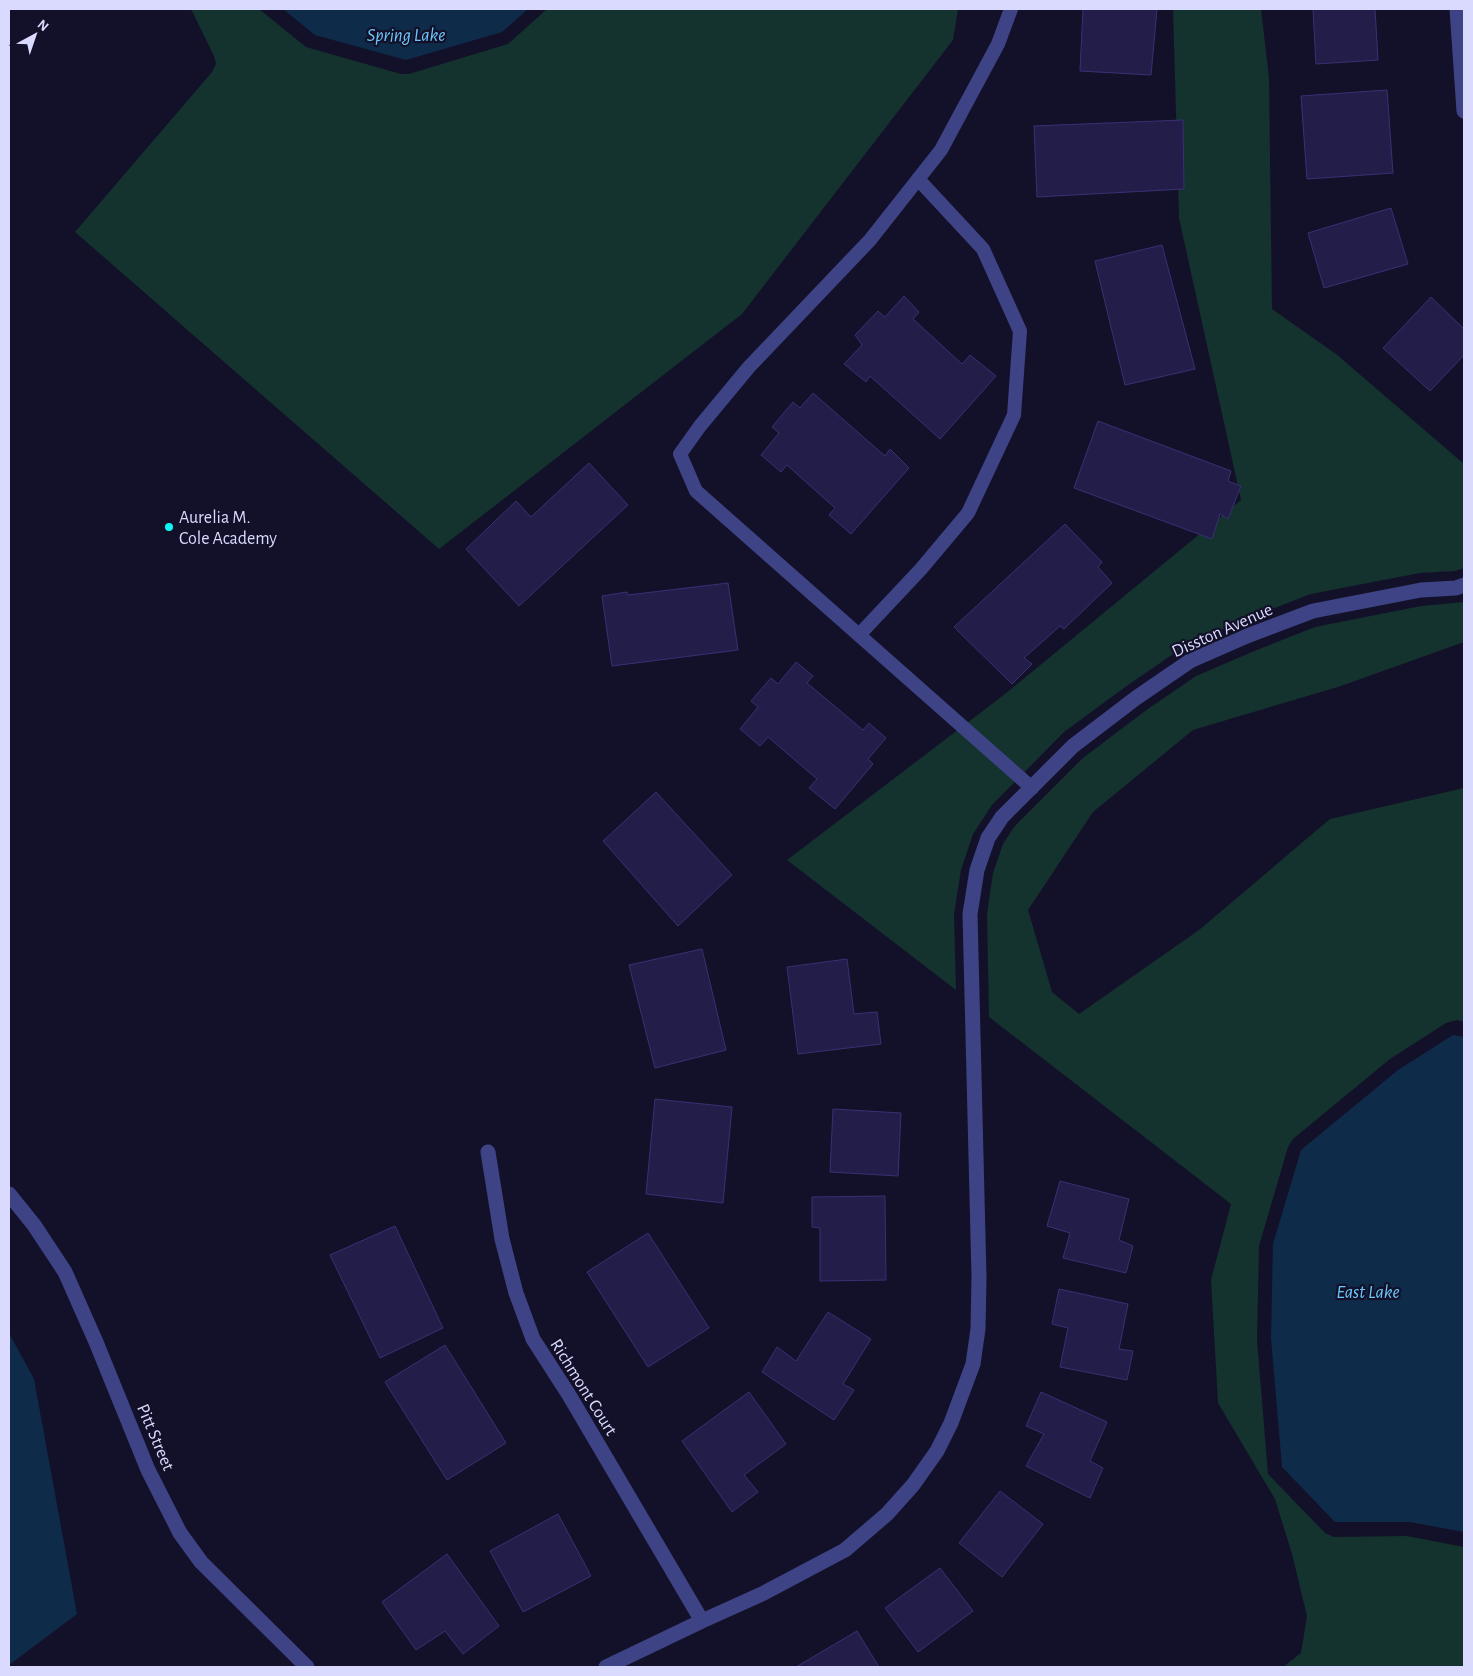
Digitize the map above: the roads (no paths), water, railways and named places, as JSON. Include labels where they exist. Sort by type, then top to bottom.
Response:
[{"type":"street","points":[[1457,9],[1464,111]]},
{"type":"street","name":"Disston Avenue","points":[[606,1667],[702,1620],[764,1593],[845,1550],[887,1514],[912,1485],[937,1451],[951,1423],[973,1364],[978,1329],[979,1278],[970,914],[977,870],[988,838],[1002,817],[1073,746],[1136,698],[1190,661],[1247,636],[1312,611],[1421,590],[1456,588],[1464,585]]},
{"type":"street","name":"Richmont Court","points":[[488,1152],[502,1239],[516,1293],[533,1339],[569,1395],[702,1620]]},
{"type":"street","name":"Pitt Street","points":[[9,1194],[34,1225],[65,1272],[96,1342],[148,1470],[180,1533],[201,1562],[307,1667]]},
{"type":"lane","points":[[1011,9],[998,44],[941,150],[870,240],[749,367],[700,426],[680,454],[696,491],[1032,788]]},
{"type":"lane","points":[[859,636],[920,570],[968,513],[1014,415],[1020,331],[983,249],[918,179]]},
{"type":"water","name":"Spring Lake","points":[[283,9],[528,9],[502,32],[406,60],[315,35]]},
{"type":"water","name":"East Lake","points":[[1453,1035],[1464,1037],[1464,1532],[1410,1522],[1335,1522],[1282,1467],[1271,1338],[1273,1244],[1301,1150],[1398,1070]]},
{"type":"water","points":[[9,1333],[34,1379],[77,1614],[9,1665]]},
{"type":"place","name":"Aurelia M. Cole Academy","points":[[169,527]]}]
